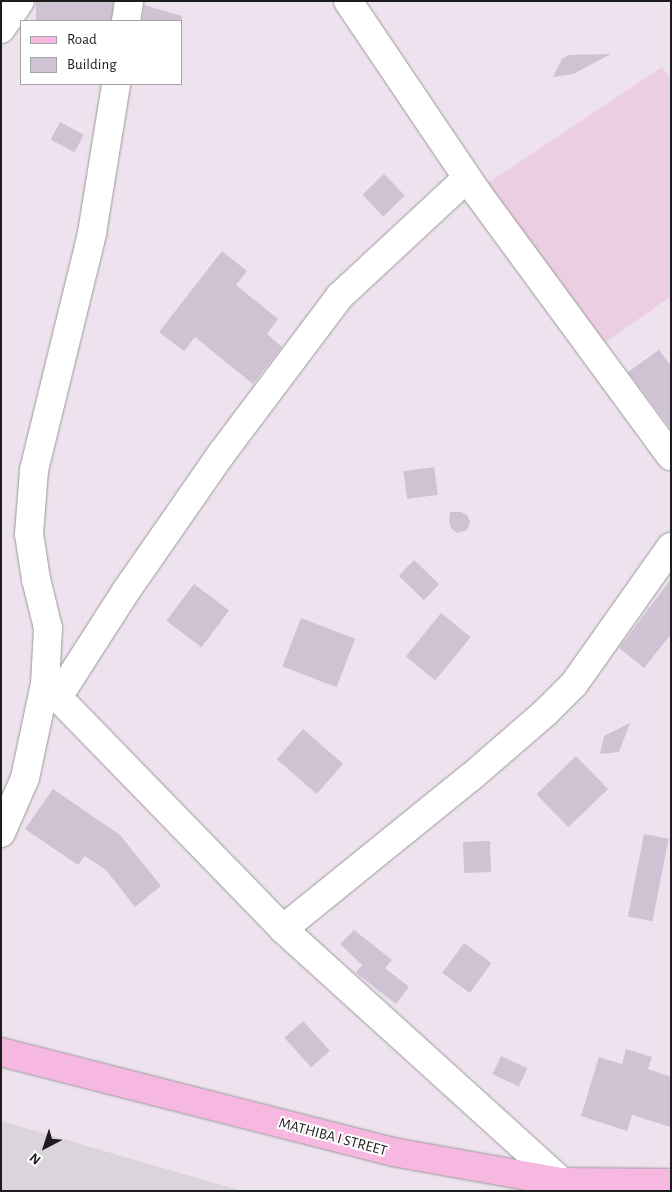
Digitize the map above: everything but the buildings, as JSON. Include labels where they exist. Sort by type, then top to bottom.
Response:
[{"type":"street","points":[[1,29],[20,1]]},
{"type":"street","points":[[126,20],[129,1]]},
{"type":"street","points":[[348,1],[467,178],[671,456]]},
{"type":"street","points":[[116,85],[92,233],[34,470],[29,534],[36,579],[48,628],[52,690],[282,930],[562,1182]]},
{"type":"street","points":[[1,833],[25,778],[52,690],[126,592],[217,461],[340,296],[467,178]]},
{"type":"street","points":[[282,930],[471,777],[546,713],[574,684],[671,547]]},
{"type":"street","name":"MATHIBA I STREET","points":[[1,1052],[393,1152],[562,1182],[671,1182]]},
{"type":"shaded area","points":[[662,67],[671,79],[671,296],[602,345],[476,191]]},
{"type":"shaded area","points":[[1,1121],[242,1191],[1,1191]]}]
